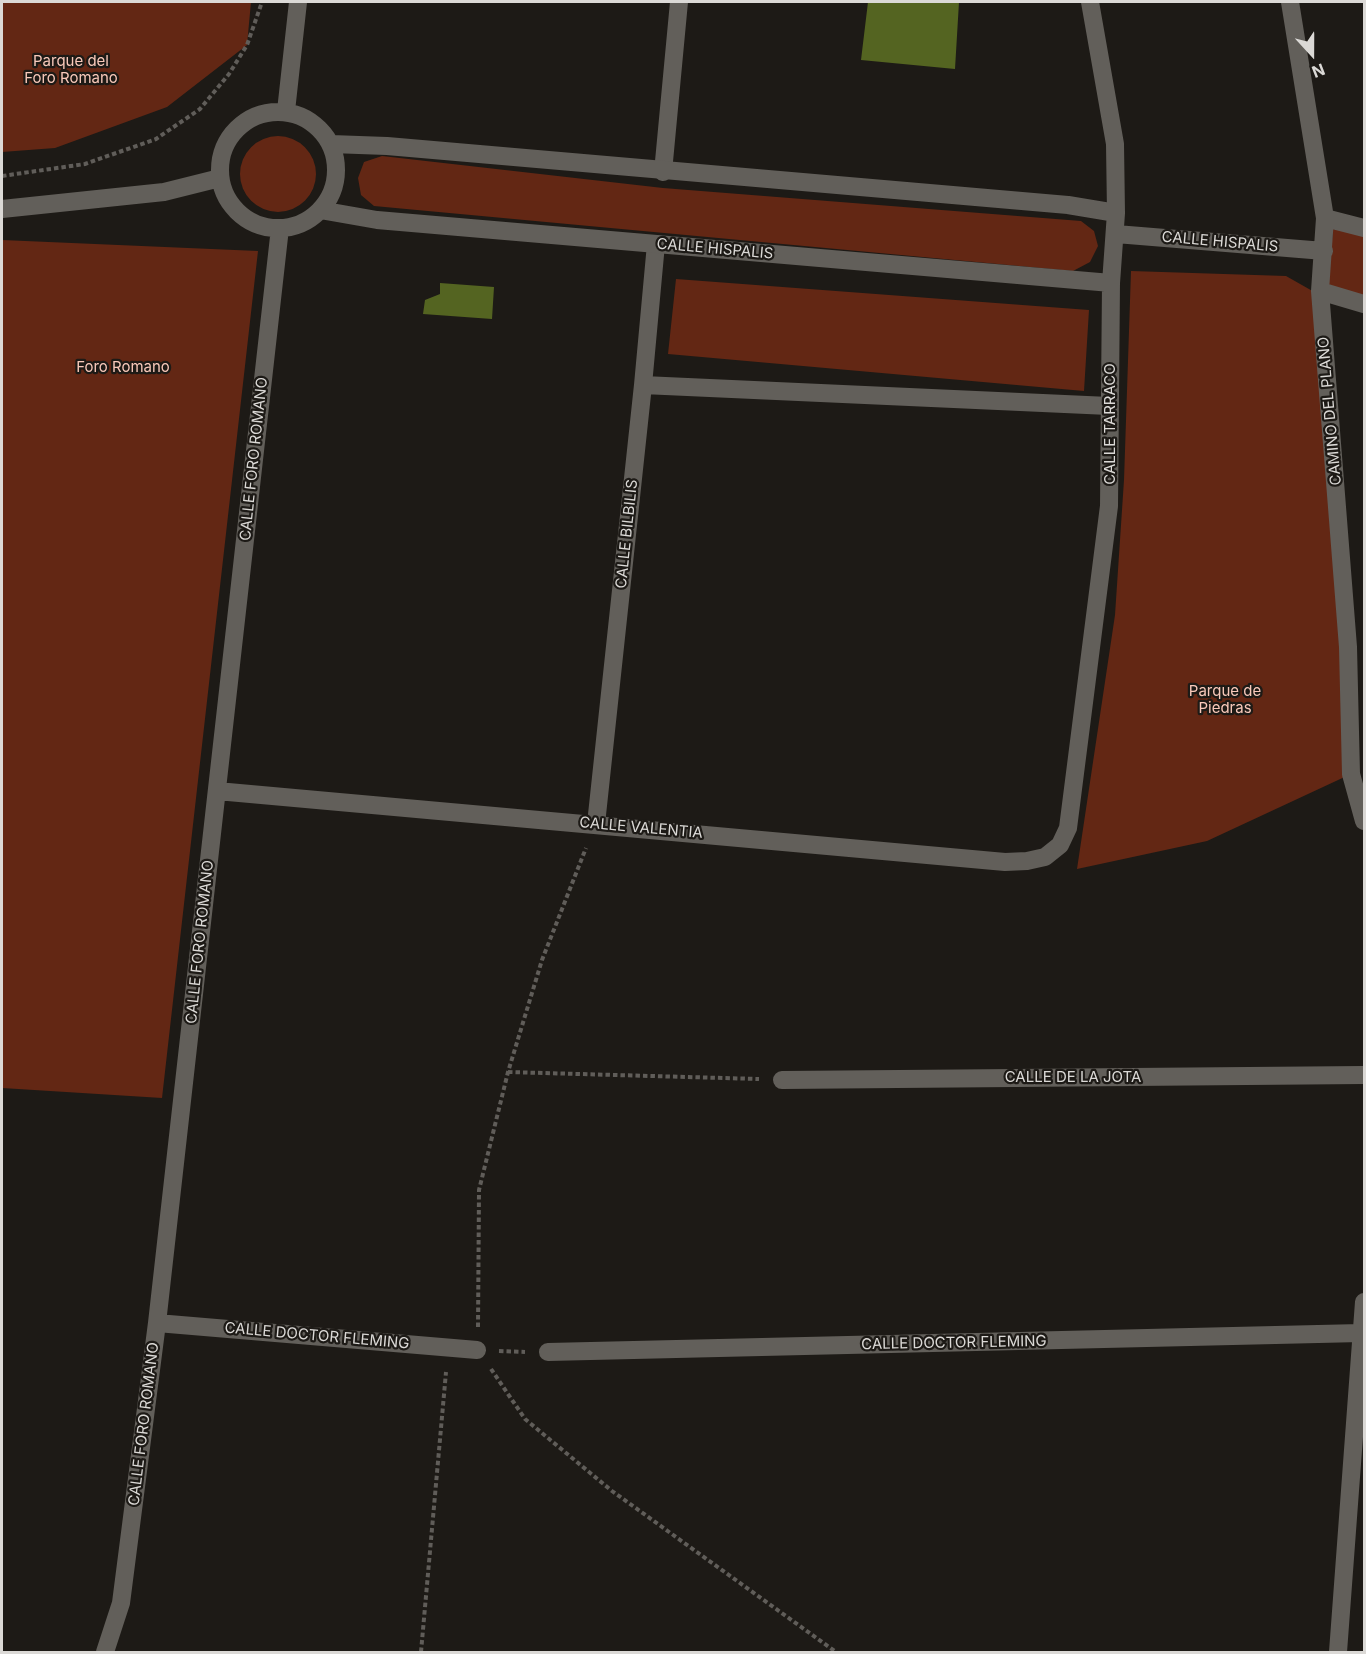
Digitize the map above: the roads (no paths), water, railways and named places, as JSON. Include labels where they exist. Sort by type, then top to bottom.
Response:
[{"type":"street","points":[[286,111],[298,2]]},
{"type":"street","points":[[663,172],[679,2]]},
{"type":"street","name":"CALLE TARRACO","points":[[1060,845],[1068,828],[1109,506],[1111,283],[1116,234],[1115,144],[1090,2]]},
{"type":"street","name":"CAMINO DEL PLANO","points":[[1290,2],[1325,218],[1320,291],[1348,647],[1351,774],[1365,820]]},
{"type":"street","points":[[286,111],[304,117],[320,129],[331,144],[336,161],[336,179],[330,195],[320,210],[308,219],[280,228],[263,226],[247,219],[234,208],[224,194],[220,178],[220,160],[225,143],[236,128],[251,118],[268,112],[286,111]]},
{"type":"street","points":[[331,144],[387,146],[663,172],[1068,205],[1116,213]]},
{"type":"street","points":[[2,209],[164,192],[220,178]]},
{"type":"street","name":"CALLE HISPALIS","points":[[320,210],[377,220],[1111,283]]},
{"type":"street","points":[[1325,218],[1365,228]]},
{"type":"street","name":"CALLE FORO ROMANO","points":[[105,1653],[121,1603],[157,1323],[280,228]]},
{"type":"street","name":"CALLE HISPALIS","points":[[1116,234],[1324,251]]},
{"type":"street","name":"CALLE BILBILIS","points":[[596,824],[656,244]]},
{"type":"street","points":[[1320,291],[1365,304]]},
{"type":"street","points":[[643,385],[1109,405]]},
{"type":"street","name":"CALLE VALENTIA","points":[[217,791],[1005,862],[1045,857],[1060,845]]},
{"type":"street","name":"CALLE DE LA JOTA","points":[[782,1080],[1365,1075]]},
{"type":"street","points":[[1338,1653],[1365,1302]]},
{"type":"street","name":"CALLE DOCTOR FLEMING","points":[[157,1323],[477,1350]]},
{"type":"street","name":"CALLE DOCTOR FLEMING","points":[[548,1352],[1361,1333]]},
{"type":"park label","name":"Parque del Foro Romano","points":[[71,70]]},
{"type":"park label","name":"Foro Romano","points":[[123,367]]},
{"type":"park label","name":"Parque de Piedras","points":[[1225,700]]}]
